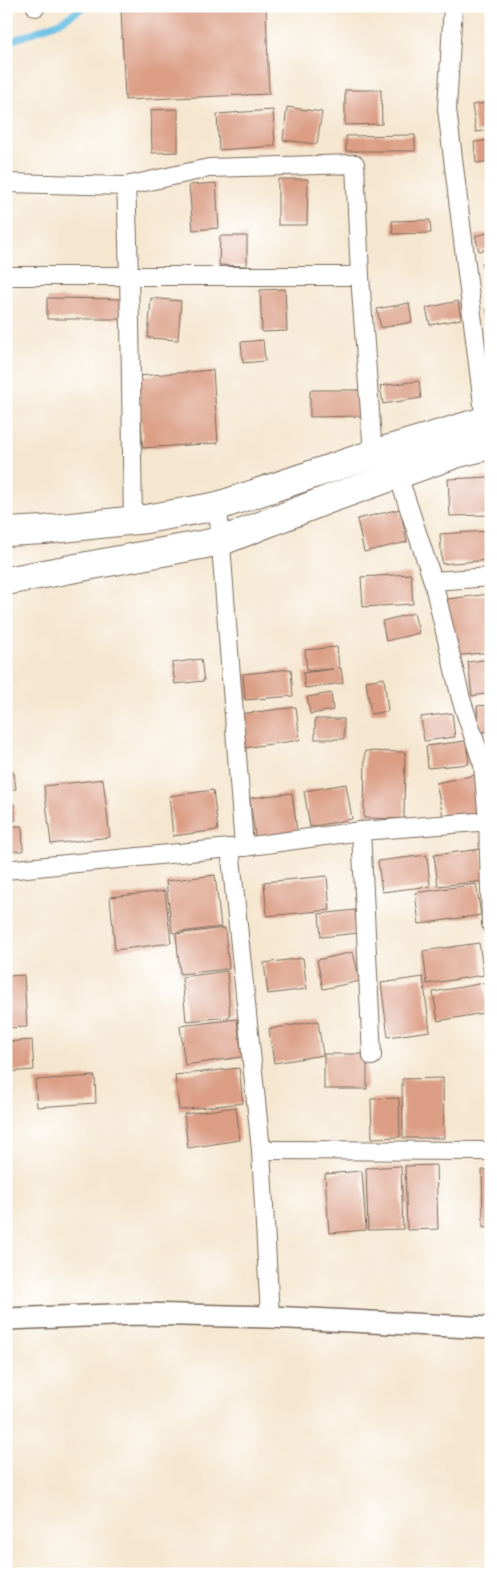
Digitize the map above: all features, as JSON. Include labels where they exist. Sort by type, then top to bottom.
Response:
[{"type":"main road","points":[[6,532],[133,521],[218,506],[374,454],[489,428]]},
{"type":"main road","points":[[6,581],[222,541],[330,499],[455,454],[489,428]]},
{"type":"street","points":[[453,6],[447,109],[489,428]]},
{"type":"street","points":[[6,183],[126,186],[209,168],[355,164],[360,276],[374,454]]},
{"type":"street","points":[[126,186],[130,277],[133,521]]},
{"type":"street","points":[[6,276],[360,276]]},
{"type":"street","points":[[398,475],[433,581],[461,699],[482,765],[489,821],[491,924]]},
{"type":"street","points":[[218,506],[222,541],[237,847],[261,1150],[270,1317]]},
{"type":"street","points":[[433,581],[491,578]]},
{"type":"street","points":[[6,870],[237,847],[360,831],[489,821]]},
{"type":"street","points":[[360,831],[372,1056]]},
{"type":"street","points":[[261,1150],[491,1151]]},
{"type":"street","points":[[6,1318],[138,1314],[270,1317],[491,1328]]},
{"type":"building","points":[[202,6],[266,6],[269,94],[125,100],[121,10]]},
{"type":"building","points":[[345,90],[381,90],[382,124],[345,125]]},
{"type":"building","points":[[491,102],[491,130],[476,132],[472,105]]},
{"type":"building","points":[[287,107],[322,112],[317,144],[283,140]]},
{"type":"building","points":[[178,109],[178,152],[152,153],[151,110]]},
{"type":"building","points":[[273,110],[275,146],[219,150],[217,114]]},
{"type":"building","points":[[415,135],[415,151],[346,151],[346,136]]},
{"type":"building","points":[[491,140],[491,161],[476,163],[474,142]]},
{"type":"building","points":[[278,179],[308,179],[307,225],[278,225]]},
{"type":"building","points":[[216,183],[219,228],[193,230],[189,185]]},
{"type":"building","points":[[430,220],[431,233],[393,234],[392,221]]},
{"type":"building","points":[[491,232],[491,248],[479,251],[475,236]]},
{"type":"building","points":[[220,236],[247,236],[247,266],[219,265]]},
{"type":"building","points":[[491,262],[491,277],[484,278],[482,263]]},
{"type":"building","points":[[285,289],[287,331],[262,332],[260,290]]},
{"type":"building","points":[[47,298],[125,299],[125,319],[47,319]]},
{"type":"building","points":[[151,298],[181,301],[178,340],[148,338]]},
{"type":"building","points":[[458,301],[461,319],[430,325],[426,308]]},
{"type":"building","points":[[409,303],[412,322],[381,328],[377,309]]},
{"type":"building","points":[[491,307],[491,330],[490,330],[486,308]]},
{"type":"building","points":[[263,340],[265,361],[243,363],[241,342]]},
{"type":"building","points":[[213,370],[218,443],[143,448],[138,376]]},
{"type":"building","points":[[419,381],[421,398],[383,404],[380,386]]},
{"type":"building","points":[[310,390],[362,390],[362,416],[310,417]]},
{"type":"building","points":[[489,477],[491,515],[450,516],[448,479]]},
{"type":"building","points":[[400,509],[407,542],[364,552],[357,519]]},
{"type":"building","points":[[488,531],[490,560],[442,564],[440,534]]},
{"type":"building","points":[[411,574],[413,604],[363,607],[361,577]]},
{"type":"building","points":[[490,594],[491,652],[453,656],[447,599]]},
{"type":"building","points":[[414,613],[419,633],[386,641],[382,621]]},
{"type":"building","points":[[337,647],[343,683],[305,688],[303,673],[333,669],[307,671],[305,650]]},
{"type":"building","points":[[201,659],[204,681],[175,684],[172,663]]},
{"type":"building","points":[[491,659],[491,693],[472,696],[468,662]]},
{"type":"building","points":[[291,669],[293,696],[245,700],[243,674]]},
{"type":"building","points":[[384,678],[388,711],[371,714],[366,681]]},
{"type":"building","points":[[331,693],[333,710],[310,714],[307,697]]},
{"type":"building","points":[[491,705],[491,731],[479,732],[477,706]]},
{"type":"building","points":[[296,707],[300,740],[243,748],[239,714]]},
{"type":"building","points":[[452,713],[455,737],[424,741],[421,717]]},
{"type":"building","points":[[315,719],[344,719],[344,739],[315,739]]},
{"type":"building","points":[[466,741],[469,764],[428,768],[426,746]]},
{"type":"building","points":[[365,751],[405,752],[404,819],[364,818]]},
{"type":"building","points":[[14,773],[16,789],[6,790],[6,774]]},
{"type":"building","points":[[475,775],[482,813],[444,821],[436,783]]},
{"type":"building","points":[[103,779],[110,837],[51,844],[44,786]]},
{"type":"building","points":[[346,784],[352,819],[310,827],[304,791]]},
{"type":"building","points":[[213,790],[218,830],[173,836],[169,796]]},
{"type":"building","points":[[292,793],[297,831],[255,836],[250,798]]},
{"type":"building","points":[[6,804],[14,804],[15,821],[6,822]]},
{"type":"building","points":[[6,826],[22,826],[23,851],[6,851]]},
{"type":"building","points":[[481,849],[486,881],[438,886],[434,855]]},
{"type":"building","points":[[427,855],[430,886],[382,892],[378,861]]},
{"type":"building","points":[[215,875],[221,927],[172,933],[166,881]]},
{"type":"building","points":[[327,876],[330,910],[267,916],[264,882]]},
{"type":"building","points":[[476,884],[481,915],[419,924],[415,893]]},
{"type":"building","points":[[165,891],[171,943],[115,950],[110,897]]},
{"type":"building","points":[[355,910],[358,933],[321,937],[319,914]]},
{"type":"building","points":[[225,928],[229,969],[180,974],[176,934]]},
{"type":"building","points":[[479,943],[484,975],[427,984],[423,951]]},
{"type":"building","points":[[353,952],[360,981],[323,989],[317,960]]},
{"type":"building","points":[[303,958],[307,989],[268,994],[264,963]]},
{"type":"building","points":[[227,971],[230,1017],[186,1021],[182,977]]},
{"type":"building","points":[[24,975],[27,1027],[6,1028],[6,976]]},
{"type":"building","points":[[423,977],[430,1031],[388,1037],[381,983]]},
{"type":"building","points":[[484,983],[489,1012],[438,1021],[433,992]]},
{"type":"building","points":[[237,1019],[242,1057],[185,1065],[180,1026]]},
{"type":"building","points":[[318,1021],[323,1055],[274,1063],[269,1029]]},
{"type":"building","points":[[32,1040],[34,1070],[6,1072],[6,1042]]},
{"type":"building","points":[[324,1054],[367,1054],[367,1089],[324,1089]]},
{"type":"building","points":[[239,1068],[243,1103],[179,1110],[175,1075]]},
{"type":"building","points":[[95,1076],[96,1103],[37,1107],[35,1080]]},
{"type":"building","points":[[443,1078],[444,1138],[403,1138],[402,1079]]},
{"type":"building","points":[[399,1098],[400,1137],[372,1138],[371,1099]]},
{"type":"building","points":[[236,1107],[240,1140],[188,1148],[184,1114]]},
{"type":"building","points":[[436,1165],[438,1229],[407,1230],[405,1166]]},
{"type":"building","points":[[401,1166],[403,1229],[368,1230],[366,1168]]},
{"type":"building","points":[[482,1170],[491,1170],[491,1227],[483,1228]]},
{"type":"building","points":[[362,1171],[366,1230],[329,1233],[325,1174]]},
{"type":"waterway","points":[[6,43],[60,22],[86,6]]}]
